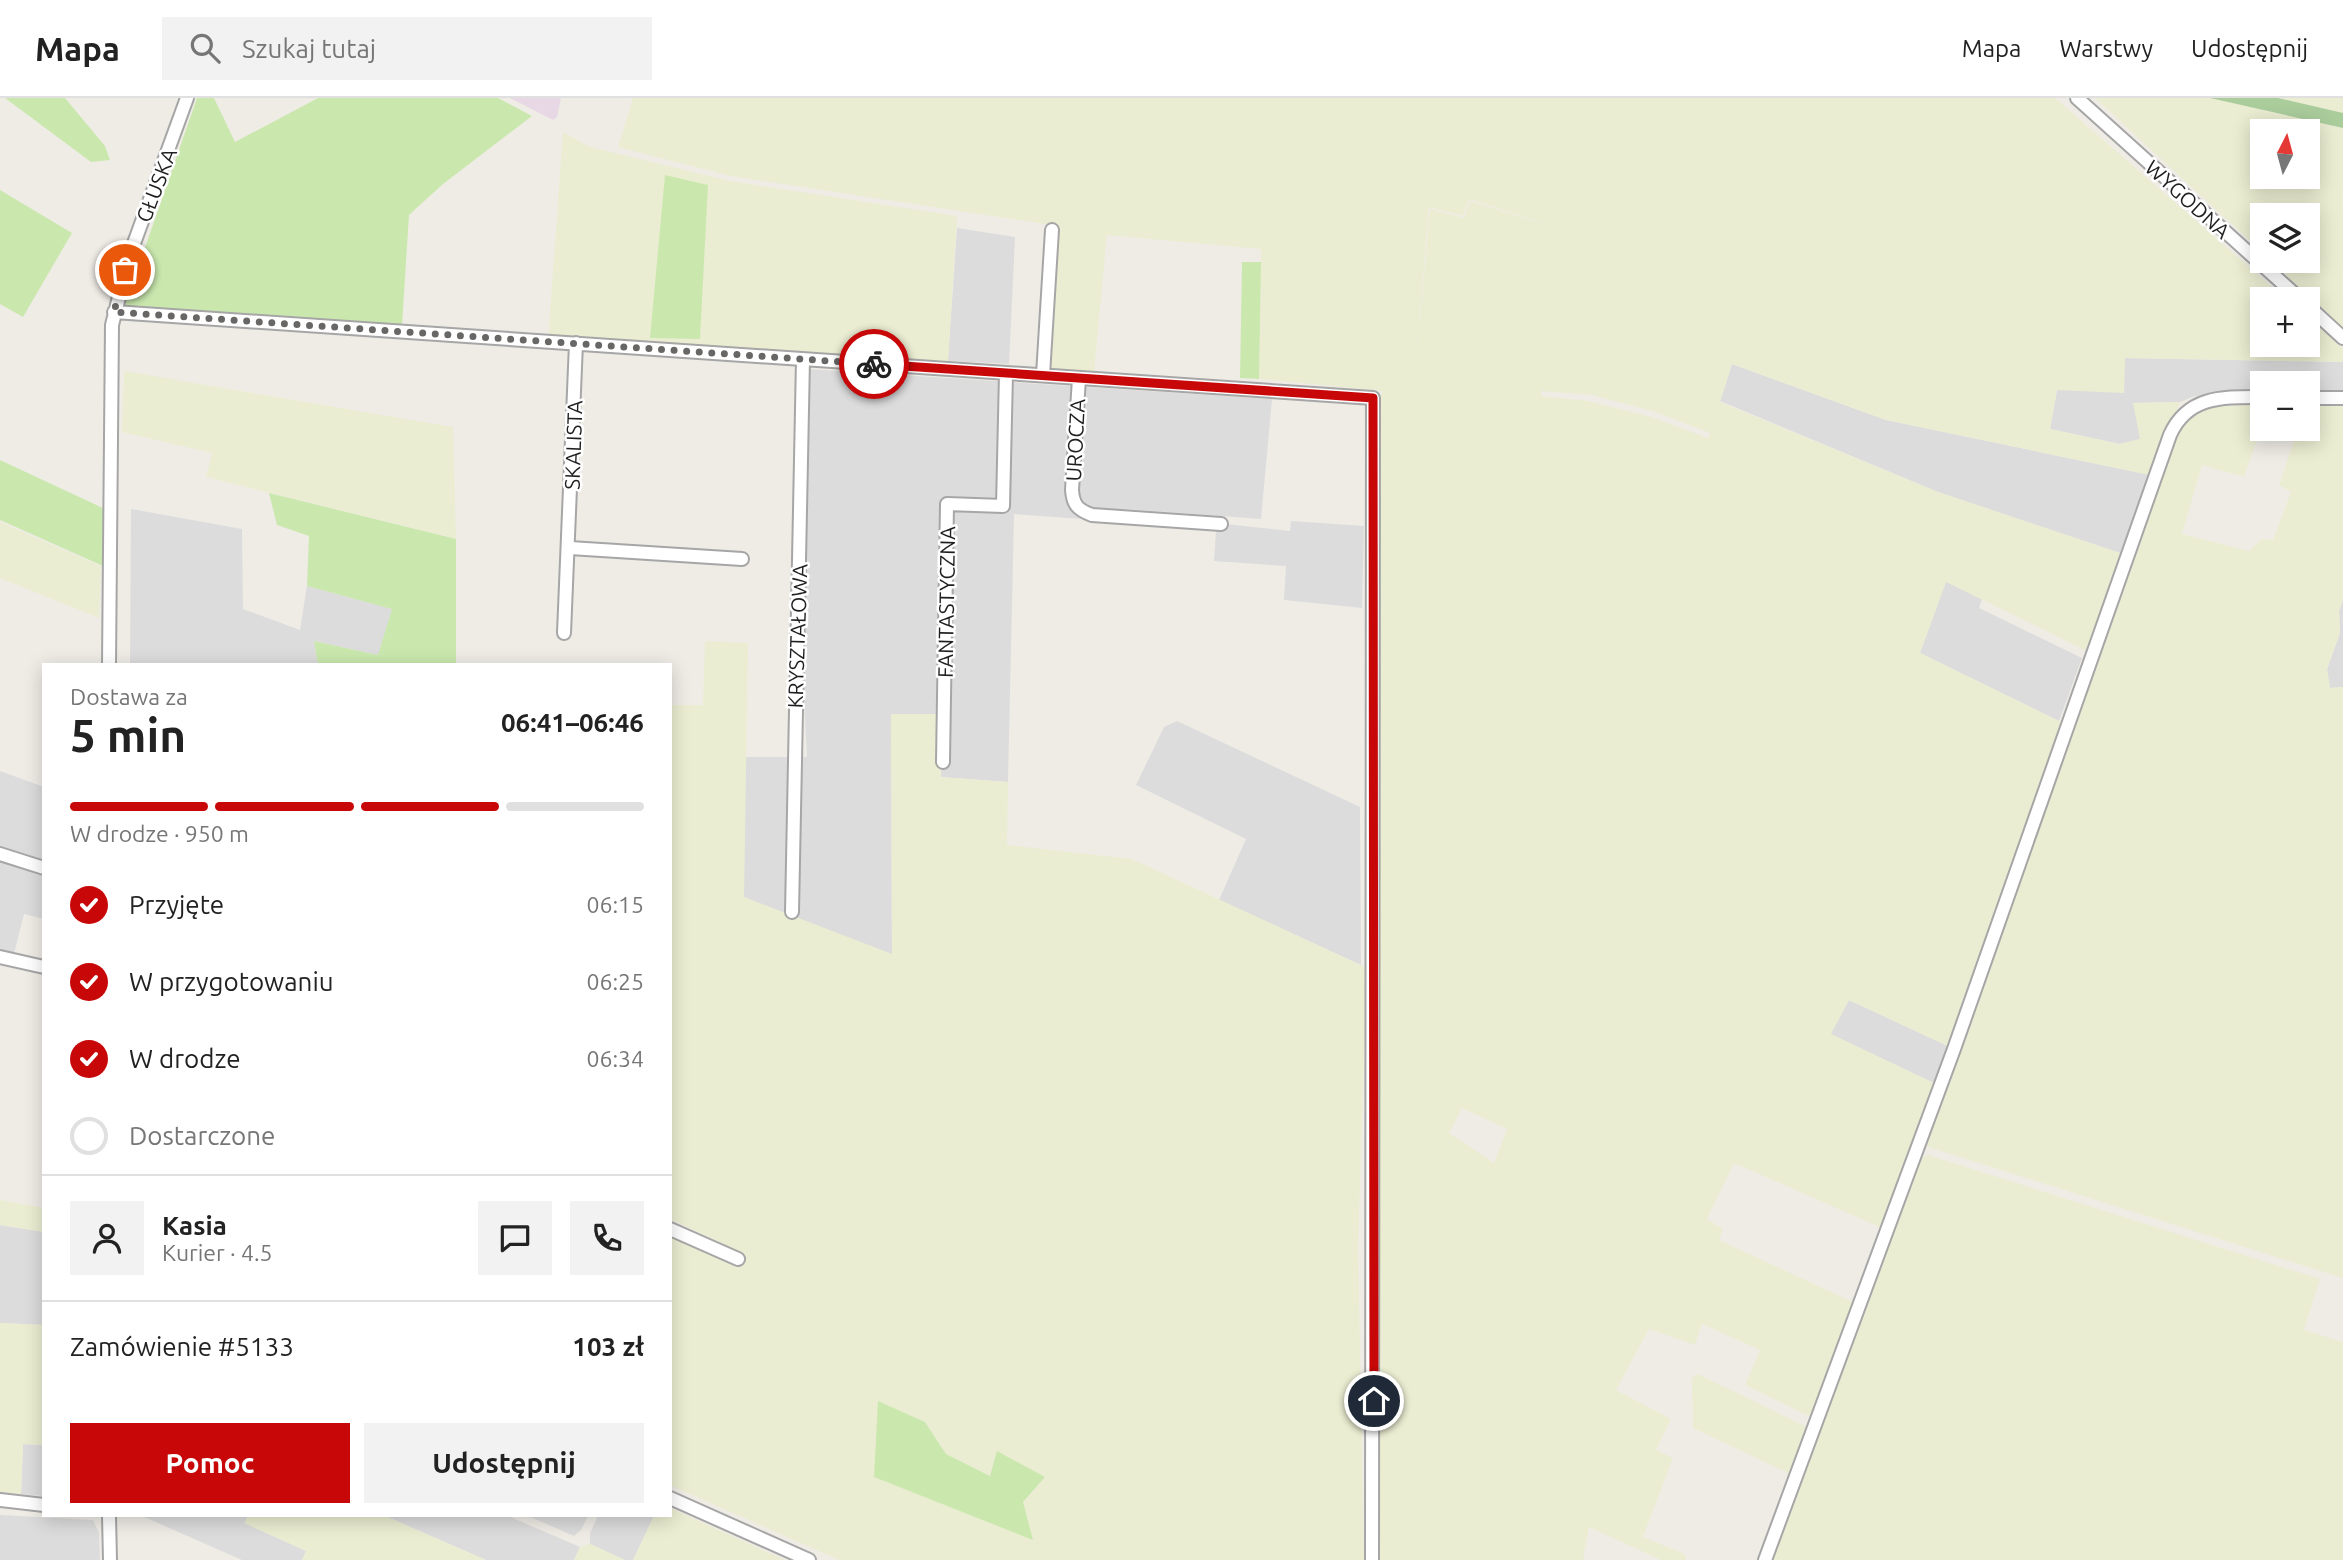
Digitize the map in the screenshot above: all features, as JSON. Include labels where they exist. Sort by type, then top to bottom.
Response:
[{"type":"street","name":"GŁUSKA","points":[[109,663],[110,354],[114,312],[132,249],[187,98]]},
{"type":"street","name":"WYGODNA","points":[[2077,98],[2287,287]]},
{"type":"street","points":[[1043,375],[1052,230]]},
{"type":"street","points":[[114,312],[1373,398],[1372,1560]]},
{"type":"street","points":[[2320,317],[2343,338]]},
{"type":"street","name":"SKALISTA","points":[[564,633],[570,548],[576,343]]},
{"type":"street","name":"KRYSZTAŁOWA","points":[[792,912],[793,720],[798,695],[803,359]]},
{"type":"street","name":"FANTASTYCZNA","points":[[943,762],[947,504],[1003,506],[1006,373]]},
{"type":"street","name":"UROCZA","points":[[1079,378],[1073,503],[1092,516],[1221,524]]},
{"type":"street","points":[[1765,1560],[1954,1049],[2176,420],[2196,404],[2208,399],[2250,397]]},
{"type":"street","points":[[2320,398],[2343,398]]},
{"type":"street","points":[[570,548],[742,559]]},
{"type":"street","points":[[0,854],[42,867]]},
{"type":"street","points":[[0,957],[42,967]]},
{"type":"street","points":[[672,1229],[738,1259]]},
{"type":"street","points":[[672,1499],[809,1560]]},
{"type":"street","points":[[0,1500],[42,1505]]},
{"type":"street","points":[[108,1517],[110,1560]]},
{"type":"shaded area","points":[[510,98],[561,98],[557,117],[553,120]]},
{"type":"shaded area","points":[[957,228],[1015,237],[1009,364],[948,361]]},
{"type":"shaded area","points":[[2124,358],[2343,362],[2343,393],[2320,394],[2320,371],[2250,371],[2250,395],[2195,396],[2180,402],[2134,403],[2141,439],[2120,444],[2050,429],[2057,390]]},
{"type":"shaded area","points":[[1732,364],[1886,420],[2150,475],[2120,553],[1938,492],[1720,401]]},
{"type":"shaded area","points":[[807,369],[1272,399],[1261,519],[1126,509],[1125,522],[1014,514],[1008,782],[941,777],[891,714],[892,955],[743,897],[745,757],[807,757],[797,559]]},
{"type":"shaded area","points":[[131,509],[242,529],[243,609],[300,630],[307,586],[393,609],[378,655],[314,641],[318,663],[130,663]]},
{"type":"shaded area","points":[[1291,521],[1364,526],[1362,608],[1284,600],[1286,566],[1214,561],[1216,531],[1225,524],[1290,531]]},
{"type":"shaded area","points":[[1946,581],[1982,599],[1979,608],[2082,658],[2059,721],[1920,653]]},
{"type":"shaded area","points":[[2343,599],[2343,687],[2330,688],[2327,669],[2340,633],[2339,611]]},
{"type":"shaded area","points":[[1177,721],[1360,807],[1361,965],[1219,900],[1246,839],[1136,785],[1164,727]]},
{"type":"shaded area","points":[[0,771],[42,786],[42,862],[0,848]]},
{"type":"shaded area","points":[[0,859],[42,872],[42,918],[24,914],[14,954],[0,950]]},
{"type":"shaded area","points":[[1849,1000],[1952,1048],[1938,1085],[1830,1034]]},
{"type":"shaded area","points":[[0,1225],[42,1232],[42,1325],[0,1323]]},
{"type":"shaded area","points":[[23,1444],[42,1445],[42,1496],[21,1494]]},
{"type":"shaded area","points":[[0,1515],[93,1520],[99,1533],[100,1560],[0,1560]]},
{"type":"shaded area","points":[[144,1517],[248,1517],[245,1523],[306,1551],[302,1560],[242,1560]]},
{"type":"shaded area","points":[[387,1517],[510,1517],[580,1547],[574,1560],[486,1560]]},
{"type":"shaded area","points":[[530,1517],[588,1517],[581,1530],[574,1536]]},
{"type":"shaded area","points":[[598,1517],[654,1517],[633,1560],[625,1560],[590,1544],[590,1533]]},
{"type":"green space","points":[[5,98],[65,98],[105,146],[110,160],[91,162]]},
{"type":"green space","points":[[197,98],[214,98],[235,142],[318,98],[498,98],[532,116],[443,184],[409,215],[402,325],[133,309],[125,305]]},
{"type":"green space","points":[[633,98],[2055,98],[2250,268],[2250,273],[2256,273],[2272,287],[2250,287],[2250,357],[2320,357],[2320,328],[2343,348],[2343,362],[2125,358],[2124,393],[2057,390],[2050,429],[2119,444],[2140,439],[2133,403],[2180,402],[2150,475],[1886,420],[1732,364],[1720,402],[1938,492],[2120,553],[2089,647],[2085,650],[1946,582],[1920,653],[2063,723],[1952,1048],[1849,1000],[1831,1034],[1938,1085],[1884,1229],[1734,1163],[1707,1219],[1723,1229],[1719,1240],[1855,1303],[1811,1417],[1745,1385],[1760,1350],[1702,1324],[1695,1345],[1649,1329],[1616,1390],[1671,1419],[1656,1450],[1673,1458],[1643,1537],[1685,1554],[1686,1560],[1661,1560],[1589,1527],[1583,1560],[1380,1560],[1377,786],[1379,398],[1383,391],[1259,379],[1261,249],[1107,235],[1094,372],[1048,369],[1058,226],[731,176],[618,147]],"holes":[[[1469,199],[1570,232],[1470,201],[1464,218],[1430,209],[1413,392],[1429,207],[1463,216]],[[1541,391],[1592,395],[1653,411],[1710,433],[1708,438],[1651,417],[1588,401],[1541,396]],[[1462,1108],[1507,1129],[1494,1163],[1449,1133]]]},
{"type":"green space","points":[[2095,98],[2210,98],[2303,119],[2250,119],[2250,189],[2320,189],[2320,123],[2343,128],[2343,328],[2320,307],[2320,287],[2299,287],[2284,273],[2320,273],[2320,203],[2250,203],[2250,241]]},
{"type":"green space","points":[[2210,98],[2278,98],[2343,113],[2343,128],[2320,123],[2320,119],[2303,119]]},
{"type":"green space","points":[[2278,98],[2343,98],[2343,113]]},
{"type":"green space","points":[[563,132],[590,147],[730,181],[957,216],[948,361],[814,360],[548,341]]},
{"type":"green space","points":[[665,175],[708,185],[700,339],[650,338]]},
{"type":"green space","points":[[0,190],[72,233],[23,317],[0,304]]},
{"type":"green space","points":[[1242,262],[1261,262],[1259,379],[1240,378]]},
{"type":"green space","points":[[124,371],[453,427],[456,539],[206,477],[212,453],[122,432]]},
{"type":"green space","points":[[2343,403],[2343,599],[2339,611],[2340,633],[2327,669],[2330,688],[2343,687],[2343,1278],[1925,1146],[2171,447],[2188,414],[2215,407],[2250,405],[2250,441],[2256,441],[2244,477],[2202,465],[2182,534],[2249,551],[2262,539],[2273,540],[2291,492],[2279,485],[2294,441],[2320,441],[2320,404]]},
{"type":"green space","points":[[0,460],[105,509],[103,566],[0,520]]},
{"type":"green space","points":[[269,493],[456,539],[456,663],[318,663],[314,641],[378,655],[392,609],[307,586],[309,536],[277,525]]},
{"type":"green space","points":[[0,522],[101,566],[99,618],[0,578]]},
{"type":"green space","points":[[705,641],[748,643],[744,897],[892,954],[891,714],[942,714],[941,777],[1008,782],[1007,845],[1132,859],[1367,968],[1358,1247],[1364,1560],[839,1560],[672,1486],[672,1233],[740,1261],[743,1253],[672,1220],[672,705],[703,705]],"holes":[[[878,1402],[925,1422],[946,1454],[991,1476],[997,1452],[1044,1478],[1023,1502],[875,1477]]]},
{"type":"green space","points":[[1928,1155],[2320,1279],[2304,1330],[2343,1342],[2343,1560],[1770,1560],[1918,1160]]},
{"type":"green space","points":[[0,1200],[42,1208],[42,1232],[0,1225]]},
{"type":"green space","points":[[0,1323],[42,1325],[42,1445],[23,1444],[21,1494],[0,1492]]},
{"type":"green space","points":[[1698,1374],[1807,1427],[1792,1475],[1693,1428],[1692,1378]]},
{"type":"green space","points":[[878,1401],[925,1422],[946,1454],[990,1476],[997,1451],[1045,1477],[1023,1502],[1033,1540],[874,1477]]},
{"type":"green space","points":[[672,1509],[785,1560],[633,1560],[654,1517],[672,1517]]},
{"type":"green space","points":[[247,1517],[387,1517],[486,1560],[302,1560],[306,1551],[244,1523]]},
{"type":"green space","points":[[590,1544],[625,1560],[574,1560],[580,1547]]},
{"type":"way so far","points":[[125,270],[114,312],[874,364]]},
{"type":"route","points":[[874,364],[1373,398],[1374,1401]]}]
